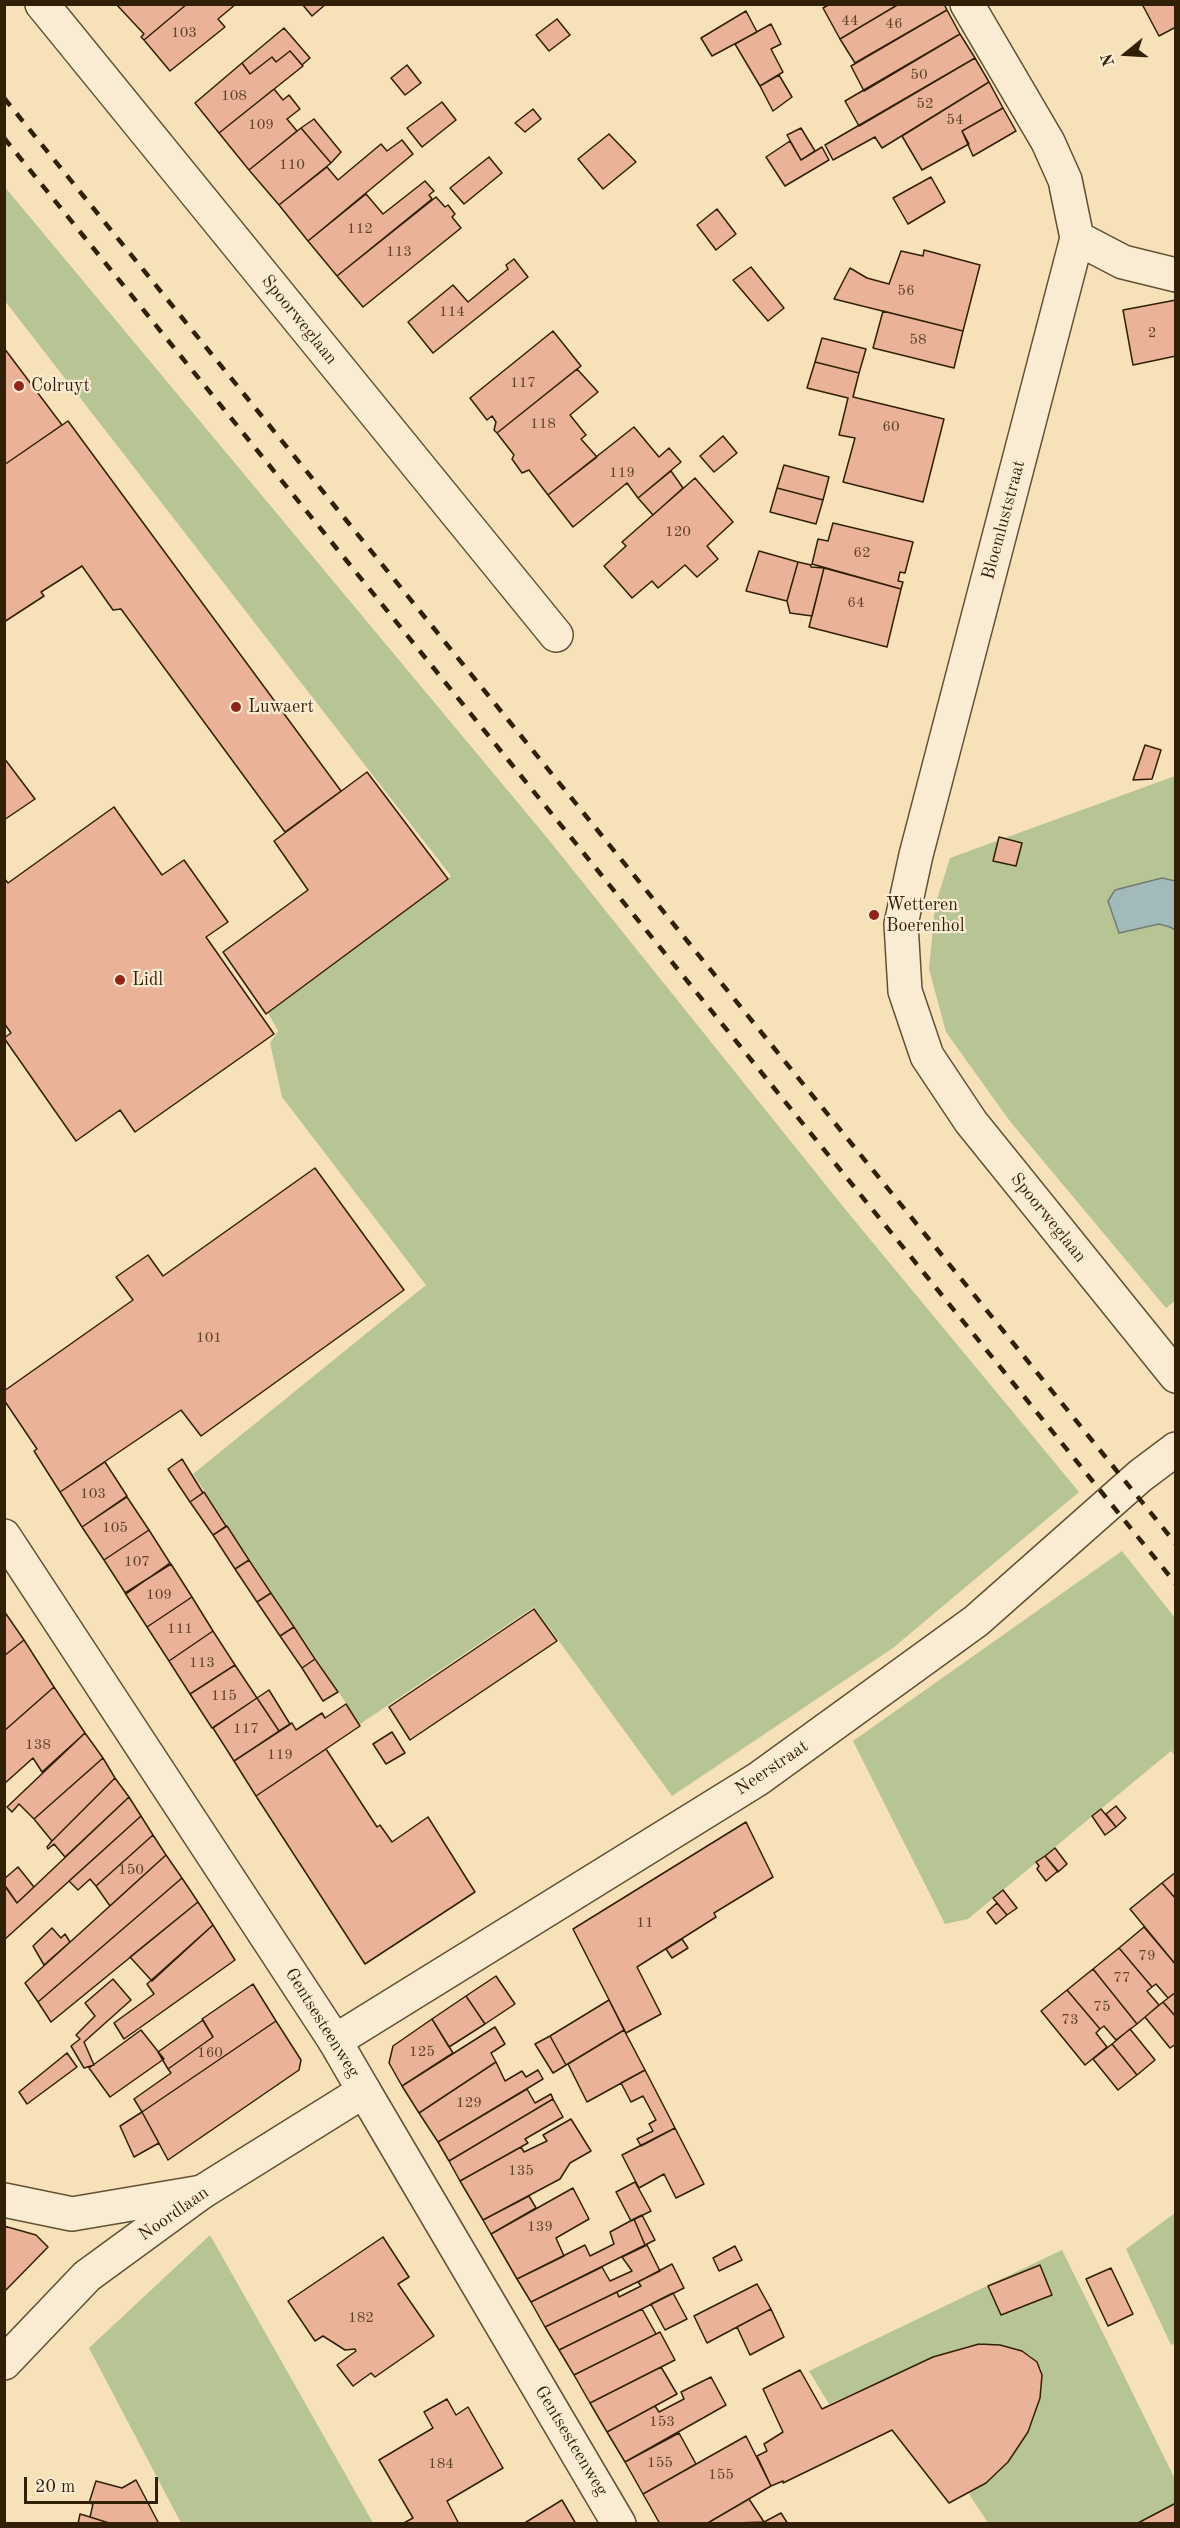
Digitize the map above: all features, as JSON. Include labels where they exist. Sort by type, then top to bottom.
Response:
[{"type":"street","name":"Spoorweglaan","points":[[42,4],[556,635]]},
{"type":"street","name":"Bloemluststraat","points":[[927,1056],[905,991],[901,924],[916,855],[1077,238],[1065,180],[1048,142],[967,4]]},
{"type":"street","points":[[1077,238],[1123,261],[1176,276]]},
{"type":"street","name":"Spoorweglaan","points":[[927,1056],[971,1122],[1176,1376]]},
{"type":"street","name":"Neerstraat","points":[[335,2041],[758,1779],[976,1621],[1140,1476],[1176,1449]]},
{"type":"street","name":"Gentsesteenweg","points":[[4,1536],[335,2041],[620,2523]]},
{"type":"street","name":"Noordlaan","points":[[4,2363],[87,2276],[202,2192],[364,2091]]},
{"type":"street","points":[[4,2200],[72,2214],[202,2192]]},
{"type":"green space","points":[[4,186],[544,834],[845,1209],[1079,1492],[893,1648],[672,1796],[534,1607],[360,1724],[193,1474],[426,1285],[282,1097],[270,1043],[278,1031],[268,1013],[451,876],[5,301]]},
{"type":"green space","points":[[1175,776],[1176,1300],[1166,1308],[1009,1120],[946,1032],[929,969],[935,906],[950,858]]},
{"type":"green space","points":[[1122,1551],[1175,1618],[1175,1756],[1171,1751],[968,1919],[945,1924],[853,1741]]},
{"type":"green space","points":[[1175,2213],[1176,2343],[1171,2345],[1126,2249]]},
{"type":"green space","points":[[210,2235],[373,2523],[181,2523],[89,2348]]},
{"type":"green space","points":[[1062,2250],[1175,2479],[1175,2504],[1137,2523],[988,2523],[969,2494],[998,2473],[1028,2432],[1034,2418],[1042,2378],[1041,2368],[1031,2356],[1022,2351],[1000,2345],[969,2346],[912,2367],[829,2404],[809,2371]]},
{"type":"water","points":[[1162,878],[1175,881],[1175,930],[1159,924],[1119,933],[1108,901],[1115,890]]},
{"type":"building","points":[[116,4],[187,4],[144,40],[141,37],[144,34]]},
{"type":"building","points":[[187,4],[236,4],[218,19],[225,27],[170,71],[144,40]]},
{"type":"building","points":[[302,4],[326,4],[312,16]]},
{"type":"building","points":[[830,4],[899,4],[840,39],[823,8]]},
{"type":"building","points":[[899,4],[944,4],[947,10],[855,63],[840,39]]},
{"type":"building","points":[[1142,4],[1176,4],[1176,27],[1159,36]]},
{"type":"building","points":[[947,10],[960,34],[864,91],[851,66]]},
{"type":"building","points":[[746,11],[757,32],[712,56],[701,38]]},
{"type":"building","points":[[557,19],[570,35],[549,51],[536,35]]},
{"type":"building","points":[[771,24],[781,44],[771,49],[783,72],[760,86],[735,44]]},
{"type":"building","points":[[284,28],[310,58],[302,65],[290,51],[276,62],[272,57],[250,74],[242,63]]},
{"type":"building","points":[[960,34],[975,58],[859,126],[845,101]]},
{"type":"building","points":[[290,51],[303,66],[219,133],[195,103],[242,63],[250,74],[272,57],[276,62]]},
{"type":"building","points":[[975,58],[989,82],[882,148],[875,137],[833,160],[825,145]]},
{"type":"building","points":[[407,65],[421,83],[405,95],[391,78]]},
{"type":"building","points":[[779,75],[792,97],[773,111],[760,86]]},
{"type":"building","points":[[989,82],[1003,108],[962,131],[969,144],[922,170],[902,136]]},
{"type":"building","points":[[274,89],[283,100],[289,95],[300,109],[287,119],[297,131],[249,170],[219,133]]},
{"type":"building","points":[[442,102],[456,120],[422,147],[407,128]]},
{"type":"building","points":[[1003,108],[1016,131],[973,156],[962,131]]},
{"type":"building","points":[[533,109],[541,119],[525,132],[515,123]]},
{"type":"building","points":[[314,119],[341,152],[331,163],[301,128]]},
{"type":"building","points":[[301,128],[331,163],[279,205],[249,170]]},
{"type":"building","points":[[801,128],[815,151],[801,160],[787,135]]},
{"type":"building","points":[[609,134],[636,162],[603,189],[578,159]]},
{"type":"building","points":[[402,140],[413,154],[308,241],[279,205],[327,167],[338,180],[381,144],[387,151]]},
{"type":"building","points":[[790,141],[801,160],[822,147],[829,160],[785,186],[766,157]]},
{"type":"building","points":[[489,157],[502,173],[464,204],[450,188]]},
{"type":"building","points":[[931,177],[945,202],[908,224],[893,198]]},
{"type":"building","points":[[425,181],[434,191],[429,195],[432,199],[337,276],[308,241],[366,194],[383,214]]},
{"type":"building","points":[[436,197],[445,207],[448,205],[455,214],[452,217],[461,228],[363,307],[337,276]]},
{"type":"building","points":[[717,209],[736,234],[716,250],[697,225]]},
{"type":"building","points":[[924,250],[980,265],[963,331],[834,299],[850,268],[867,278],[889,284],[901,251],[923,256]]},
{"type":"building","points":[[514,259],[528,277],[433,353],[408,322],[453,285],[468,302],[508,269],[506,265]]},
{"type":"building","points":[[751,267],[784,308],[768,321],[733,280]]},
{"type":"building","points":[[1176,300],[1176,356],[1133,365],[1123,310]]},
{"type":"building","points":[[883,311],[963,331],[954,368],[873,348]]},
{"type":"building","points":[[553,331],[581,366],[497,433],[494,430],[496,422],[492,416],[487,420],[470,398]]},
{"type":"building","points":[[822,338],[866,349],[859,373],[815,362]]},
{"type":"building","name":"Colruyt","points":[[4,348],[62,425],[4,465]]},
{"type":"building","points":[[815,362],[859,373],[853,397],[944,419],[923,502],[843,482],[855,438],[839,435],[848,398],[807,388]]},
{"type":"building","points":[[577,369],[598,392],[570,415],[586,435],[581,439],[597,457],[548,495],[529,470],[522,473],[512,459],[514,455],[497,433]]},
{"type":"building","name":"Luwaert","points":[[68,421],[341,791],[285,832],[121,609],[113,610],[82,566],[41,592],[44,596],[4,622],[4,465]]},
{"type":"building","points":[[634,427],[659,457],[669,448],[681,462],[638,498],[627,483],[573,527],[548,495]]},
{"type":"building","points":[[723,436],[737,453],[714,472],[700,456]]},
{"type":"building","points":[[784,465],[829,477],[823,500],[777,488]]},
{"type":"building","points":[[671,471],[683,488],[653,515],[638,498]]},
{"type":"building","points":[[695,478],[733,522],[707,546],[718,559],[697,577],[685,565],[658,588],[652,581],[632,598],[604,566],[626,546],[622,542]]},
{"type":"building","points":[[777,488],[823,500],[816,524],[770,512]]},
{"type":"building","points":[[833,523],[913,542],[905,573],[900,572],[898,581],[903,582],[901,589],[812,564],[818,539],[828,541]]},
{"type":"building","points":[[759,551],[798,562],[787,601],[746,591]]},
{"type":"building","points":[[798,562],[811,565],[811,567],[824,568],[812,616],[790,613],[787,601]]},
{"type":"building","points":[[824,568],[901,589],[887,647],[809,627]]},
{"type":"building","points":[[1145,745],[1161,750],[1152,779],[1133,780]]},
{"type":"building","points":[[4,758],[35,799],[4,820]]},
{"type":"building","points":[[367,772],[448,879],[266,1014],[223,952],[308,890],[274,841]]},
{"type":"building","name":"Lidl","points":[[114,807],[162,875],[184,860],[228,922],[206,937],[274,1034],[135,1132],[120,1110],[76,1141],[4,1038],[11,1033],[4,1023],[4,878],[8,883]]},
{"type":"building","points":[[999,837],[1022,843],[1016,866],[993,861]]},
{"type":"building","points":[[315,1168],[404,1290],[201,1436],[181,1410],[60,1492],[34,1451],[37,1449],[4,1400],[4,1391],[133,1300],[116,1277],[148,1255],[163,1276]]},
{"type":"building","points":[[182,1459],[203,1493],[190,1502],[168,1469]]},
{"type":"building","points":[[105,1462],[127,1496],[82,1527],[60,1492]]},
{"type":"building","points":[[204,1492],[226,1526],[213,1535],[190,1502]]},
{"type":"building","points":[[127,1497],[149,1530],[104,1560],[82,1527]]},
{"type":"building","points":[[227,1526],[249,1560],[235,1569],[213,1535]]},
{"type":"building","points":[[149,1530],[170,1563],[126,1594],[104,1560]]},
{"type":"building","points":[[249,1560],[271,1593],[257,1602],[235,1569]]},
{"type":"building","points":[[171,1564],[192,1597],[147,1627],[125,1593]]},
{"type":"building","points":[[271,1593],[294,1627],[280,1636],[257,1602]]},
{"type":"building","points":[[192,1597],[213,1631],[169,1661],[147,1627]]},
{"type":"building","points":[[534,1609],[557,1641],[410,1740],[389,1707]]},
{"type":"building","points":[[4,1611],[24,1640],[4,1656]]},
{"type":"building","points":[[294,1627],[315,1659],[302,1668],[280,1636]]},
{"type":"building","points":[[213,1631],[235,1665],[190,1694],[169,1661]]},
{"type":"building","points":[[24,1640],[54,1687],[4,1731],[4,1656]]},
{"type":"building","points":[[315,1659],[338,1692],[323,1701],[302,1668]]},
{"type":"building","points":[[235,1665],[257,1698],[212,1728],[190,1694]]},
{"type":"building","points":[[54,1687],[85,1733],[42,1772],[33,1758],[4,1784],[4,1731]]},
{"type":"building","points":[[269,1690],[290,1724],[279,1731],[257,1698]]},
{"type":"building","points":[[257,1698],[279,1731],[234,1761],[213,1728]]},
{"type":"building","points":[[346,1704],[360,1726],[256,1796],[234,1761],[292,1723],[296,1730],[322,1713],[325,1718]]},
{"type":"building","points":[[392,1732],[405,1753],[386,1764],[373,1744]]},
{"type":"building","points":[[85,1733],[103,1758],[34,1819],[19,1804],[12,1812],[7,1807]]},
{"type":"building","points":[[326,1749],[377,1827],[380,1825],[392,1842],[428,1817],[475,1892],[365,1964],[256,1796]]},
{"type":"building","points":[[103,1758],[115,1778],[52,1841],[34,1819]]},
{"type":"building","points":[[115,1778],[129,1797],[65,1857],[54,1844],[48,1849],[52,1841]]},
{"type":"building","points":[[129,1797],[141,1816],[4,1940],[4,1888],[6,1887],[17,1903]]},
{"type":"building","points":[[1116,1806],[1126,1818],[1116,1827],[1106,1814]]},
{"type":"building","points":[[1101,1809],[1116,1827],[1105,1835],[1092,1816]]},
{"type":"building","points":[[141,1816],[153,1835],[96,1886],[90,1879],[78,1890],[69,1881]]},
{"type":"building","points":[[746,1822],[773,1877],[714,1913],[716,1917],[637,1967],[661,2014],[626,2033],[573,1929]]},
{"type":"building","points":[[153,1835],[166,1855],[110,1906],[96,1886]]},
{"type":"building","points":[[1055,1848],[1067,1864],[1058,1872],[1045,1856]]},
{"type":"building","points":[[166,1855],[182,1878],[38,2002],[25,1983]]},
{"type":"building","points":[[1045,1856],[1058,1871],[1046,1881],[1037,1869],[1039,1866],[1036,1862]]},
{"type":"building","points":[[18,1867],[34,1887],[17,1903],[4,1885],[4,1879]]},
{"type":"building","points":[[1176,1872],[1176,1899],[1162,1883]]},
{"type":"building","points":[[182,1878],[198,1902],[51,2022],[38,2002]]},
{"type":"building","points":[[1162,1883],[1176,1899],[1176,1965],[1130,1909]]},
{"type":"building","points":[[1003,1890],[1017,1908],[1007,1915],[993,1898]]},
{"type":"building","points":[[198,1902],[213,1925],[152,1981],[130,1957]]},
{"type":"building","points":[[997,1903],[1007,1915],[996,1924],[987,1912]]},
{"type":"building","points":[[213,1925],[235,1960],[124,2039],[114,2023],[154,1994],[147,1984]]},
{"type":"building","points":[[1144,1927],[1176,1965],[1176,1992],[1168,1998],[1156,1984],[1152,1987],[1119,1948]]},
{"type":"building","points":[[52,1928],[61,1938],[65,1934],[70,1942],[44,1965],[33,1946]]},
{"type":"building","points":[[682,1939],[688,1948],[672,1958],[666,1949]]},
{"type":"building","points":[[1119,1948],[1152,1987],[1147,1991],[1159,2005],[1137,2024],[1093,1969]]},
{"type":"building","points":[[1093,1969],[1137,2024],[1116,2040],[1104,2026],[1100,2029],[1067,1990]]},
{"type":"building","points":[[496,1976],[515,2004],[485,2024],[466,1996]]},
{"type":"building","points":[[113,1979],[131,2000],[84,2042],[94,2065],[84,2068],[71,2046],[80,2039],[76,2035],[95,2016],[85,2003]]},
{"type":"building","points":[[253,1984],[276,2021],[142,2112],[134,2099],[171,2073],[168,2069],[213,2037],[202,2019]]},
{"type":"building","points":[[1067,1990],[1100,2029],[1096,2033],[1107,2047],[1085,2065],[1041,2011]]},
{"type":"building","points":[[1176,1992],[1176,2017],[1163,2002]]},
{"type":"building","points":[[466,1996],[485,2024],[449,2047],[432,2019]]},
{"type":"building","points":[[609,2000],[624,2030],[566,2065],[550,2036]]},
{"type":"building","points":[[1163,2002],[1176,2017],[1176,2044],[1170,2048],[1145,2017]]},
{"type":"building","points":[[432,2019],[453,2053],[402,2086],[389,2063],[393,2046]]},
{"type":"building","points":[[203,2020],[213,2037],[168,2069],[158,2052]]},
{"type":"building","points":[[276,2021],[301,2060],[299,2070],[168,2160],[142,2112]]},
{"type":"building","points":[[495,2027],[505,2044],[491,2053],[496,2062],[419,2113],[402,2086]]},
{"type":"building","points":[[1130,2029],[1155,2060],[1137,2075],[1112,2044]]},
{"type":"building","points":[[141,2030],[164,2059],[110,2097],[89,2068]]},
{"type":"building","points":[[624,2030],[645,2070],[587,2102],[568,2064]]},
{"type":"building","points":[[550,2036],[566,2065],[553,2073],[535,2044]]},
{"type":"building","points":[[1112,2044],[1137,2075],[1118,2090],[1093,2059]]},
{"type":"building","points":[[67,2053],[77,2067],[27,2104],[19,2092]]},
{"type":"building","points":[[496,2062],[505,2081],[522,2071],[526,2077],[538,2070],[543,2079],[438,2142],[419,2113]]},
{"type":"building","points":[[645,2070],[675,2128],[641,2146],[637,2139],[653,2131],[649,2124],[656,2120],[643,2096],[631,2102],[621,2083]]},
{"type":"building","points":[[527,2089],[535,2103],[551,2094],[553,2099],[449,2161],[438,2142]]},
{"type":"building","points":[[553,2099],[563,2117],[525,2139],[528,2143],[460,2181],[449,2161]]},
{"type":"building","points":[[142,2112],[159,2143],[134,2157],[120,2126]]},
{"type":"building","points":[[571,2119],[591,2151],[570,2163],[560,2179],[483,2220],[460,2181],[521,2147],[524,2152],[547,2141],[543,2135]]},
{"type":"building","points":[[675,2128],[704,2184],[676,2198],[664,2174],[639,2188],[622,2155]]},
{"type":"building","points":[[635,2182],[651,2211],[631,2221],[616,2192]]},
{"type":"building","points":[[573,2188],[589,2219],[556,2238],[564,2256],[517,2279],[491,2234]]},
{"type":"building","points":[[529,2196],[536,2208],[491,2234],[483,2220]]},
{"type":"building","points":[[642,2215],[655,2240],[645,2245],[634,2219]]},
{"type":"building","points":[[634,2219],[645,2245],[531,2302],[517,2279],[585,2245],[590,2256],[614,2244],[610,2232]]},
{"type":"building","points":[[4,2226],[36,2235],[48,2247],[4,2292]]},
{"type":"building","points":[[383,2237],[409,2277],[398,2284],[434,2336],[375,2377],[371,2373],[353,2386],[337,2365],[356,2351],[355,2349],[345,2350],[323,2336],[315,2341],[288,2301]]},
{"type":"building","points":[[647,2245],[660,2271],[545,2327],[531,2302],[602,2267],[610,2281],[632,2271],[622,2257]]},
{"type":"building","points":[[735,2246],[742,2260],[719,2271],[713,2258]]},
{"type":"building","points":[[672,2264],[684,2288],[559,2350],[545,2327],[617,2292],[619,2297],[641,2286],[638,2282]]},
{"type":"building","points":[[1040,2265],[1052,2295],[1001,2315],[988,2286]]},
{"type":"building","points":[[1111,2268],[1133,2314],[1108,2326],[1086,2279]]},
{"type":"building","points":[[757,2284],[771,2309],[707,2343],[694,2316]]},
{"type":"building","points":[[673,2293],[687,2319],[665,2330],[651,2304]]},
{"type":"building","points":[[642,2309],[656,2334],[574,2375],[559,2350]]},
{"type":"building","points":[[771,2309],[784,2337],[750,2355],[737,2327]]},
{"type":"building","points":[[660,2332],[675,2360],[590,2403],[574,2375]]},
{"type":"building","points":[[979,2344],[1000,2345],[1022,2351],[1037,2362],[1042,2375],[1040,2398],[1028,2432],[1008,2462],[986,2483],[949,2503],[892,2430],[783,2483],[783,2481],[771,2486],[757,2456],[767,2451],[764,2444],[783,2432],[763,2389],[800,2370],[822,2409],[933,2357]]},
{"type":"building","points":[[661,2367],[677,2394],[607,2432],[590,2403]]},
{"type":"building","points":[[711,2377],[726,2405],[625,2462],[607,2432],[655,2406],[659,2412],[684,2399],[681,2392]]},
{"type":"building","points":[[447,2399],[456,2415],[468,2407],[503,2468],[447,2501],[459,2524],[402,2524],[413,2518],[379,2460],[433,2428],[424,2412]]},
{"type":"building","points":[[679,2433],[696,2464],[643,2494],[625,2462]]},
{"type":"building","points":[[746,2436],[771,2486],[706,2524],[660,2524],[643,2494]]},
{"type":"building","points":[[136,2480],[159,2524],[112,2524],[90,2517],[93,2504],[89,2503],[96,2481],[122,2488]]},
{"type":"building","points":[[749,2499],[764,2522],[706,2524]]},
{"type":"building","points":[[562,2500],[576,2524],[523,2524]]},
{"type":"building","points":[[1176,2503],[1176,2524],[1136,2524]]},
{"type":"building","points":[[781,2513],[788,2524],[762,2524],[764,2522]]},
{"type":"building","points":[[80,2514],[90,2517],[112,2524],[78,2524]]},
{"type":"railway","points":[[4,98],[1176,1544]]},
{"type":"railway","points":[[4,138],[1176,1584]]},
{"type":"place","name":"Colruyt","points":[[19,386]]},
{"type":"place","name":"Luwaert","points":[[236,707]]},
{"type":"place","name":"Wetteren Boerenhol","points":[[874,915]]},
{"type":"place","name":"Lidl","points":[[120,980]]}]
